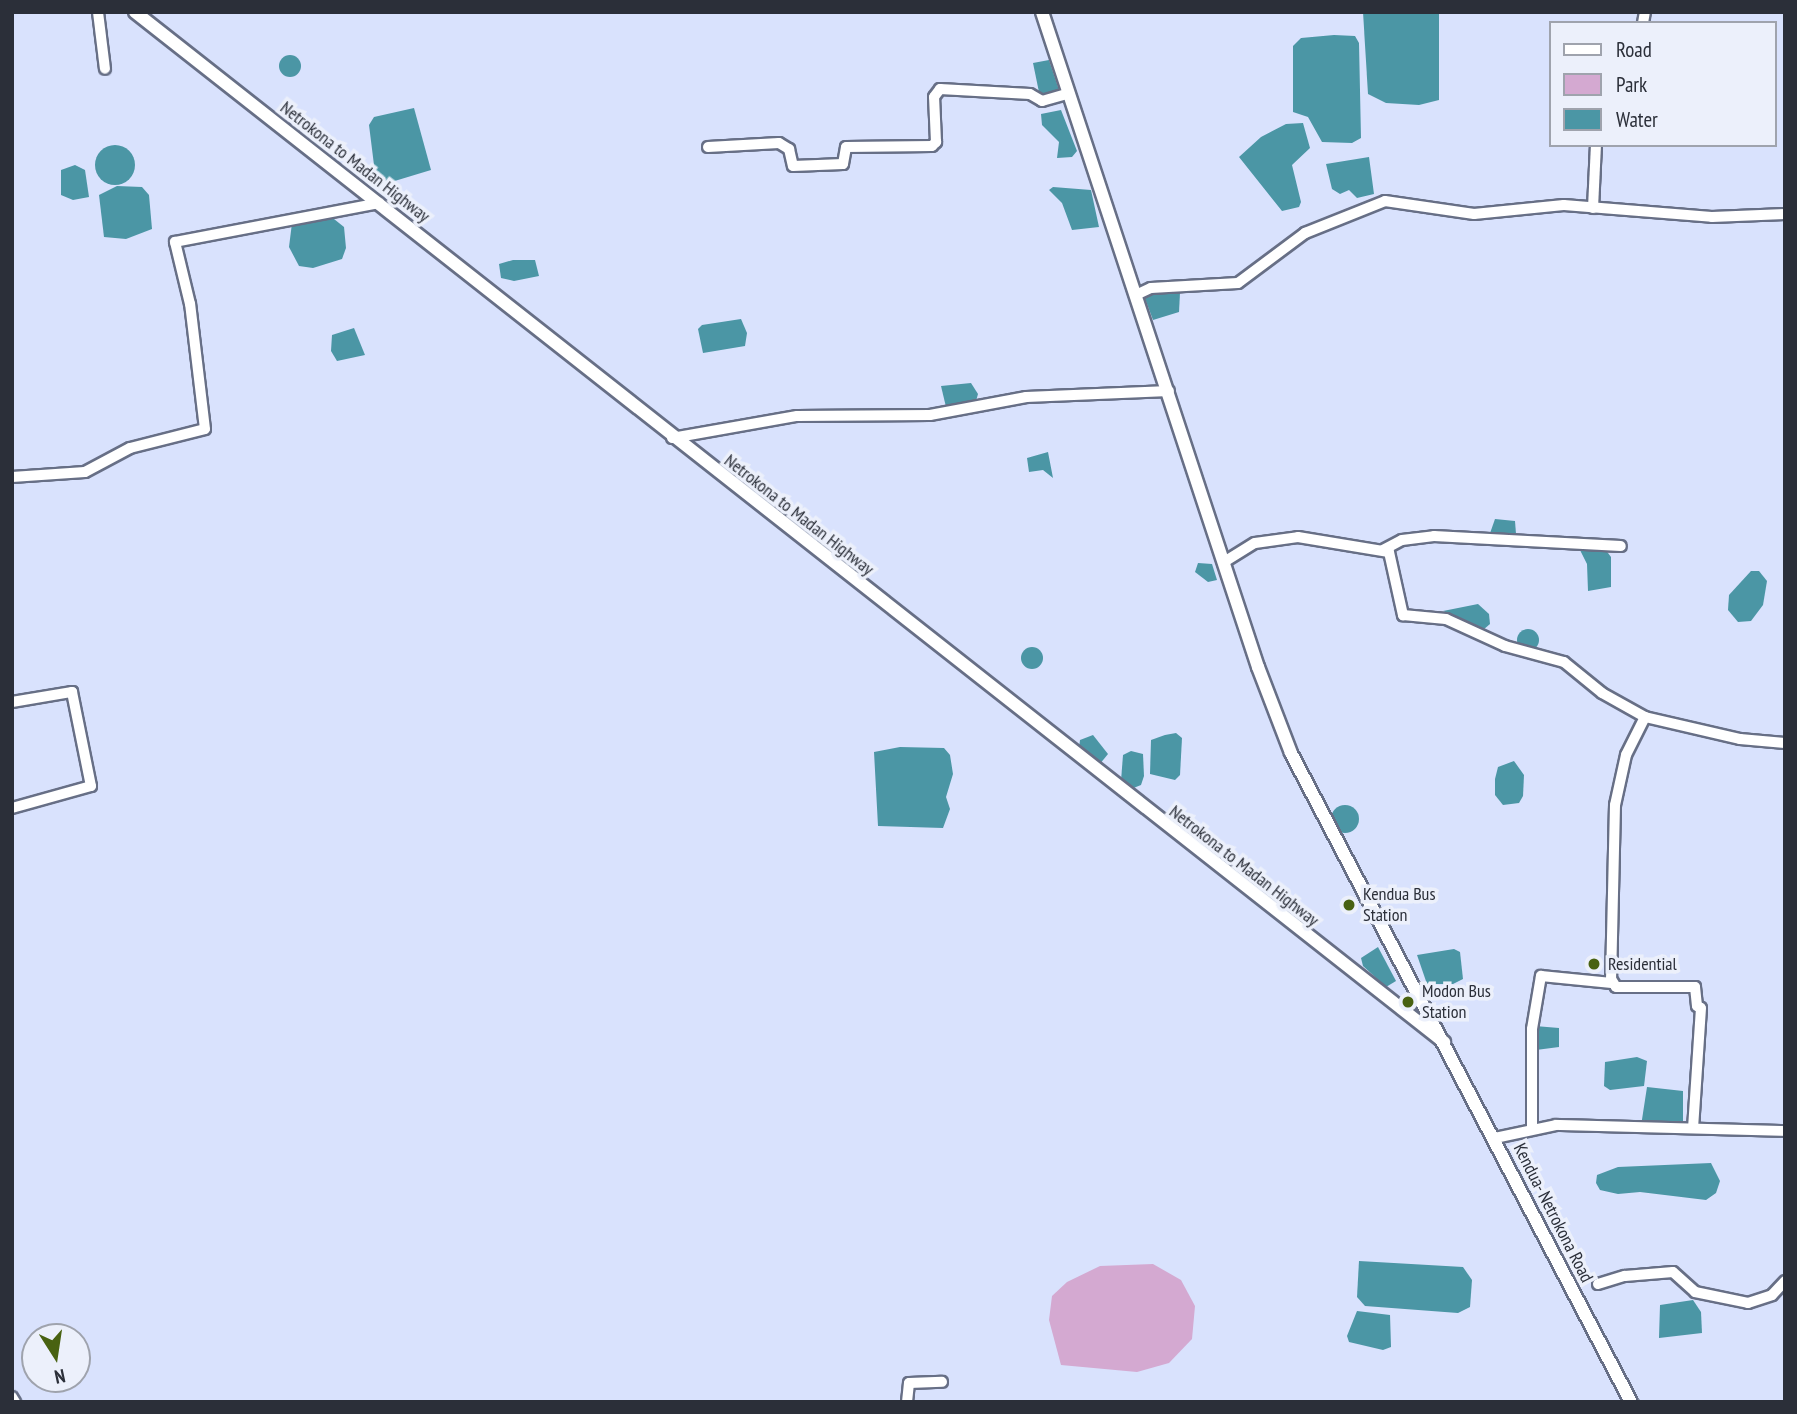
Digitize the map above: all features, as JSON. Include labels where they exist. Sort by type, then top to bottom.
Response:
[{"type":"main road","name":"Netrokona to Madan Highway","points":[[135,12],[672,438],[1444,1042]]},
{"type":"main road","name":"Kendua- Netrokona Road","points":[[1042,12],[1067,94],[1138,294],[1224,562],[1291,753],[1631,1402]]},
{"type":"street","points":[[97,12],[106,69]]},
{"type":"street","points":[[708,147],[779,143],[789,149],[793,166],[843,164],[846,147],[932,146],[936,142],[934,97],[940,89],[1030,94],[1042,100],[1067,94]]},
{"type":"street","points":[[1593,208],[1596,147]]},
{"type":"street","points":[[1138,294],[1151,288],[1238,283],[1305,233],[1385,201],[1475,214],[1564,205],[1712,217],[1785,214]]},
{"type":"street","points":[[12,477],[85,472],[130,448],[205,429],[190,304],[176,242],[379,203]]},
{"type":"street","points":[[672,438],[797,415],[930,415],[1026,397],[1168,391]]},
{"type":"street","points":[[1383,550],[1402,540],[1434,536],[1620,546]]},
{"type":"street","points":[[1224,562],[1255,543],[1298,537],[1383,550],[1394,560],[1403,615],[1446,619],[1505,646],[1555,659],[1645,717],[1740,739],[1785,743]]},
{"type":"street","points":[[12,702],[72,692],[91,786],[12,808]]},
{"type":"street","points":[[1612,983],[1615,805],[1626,755],[1645,717]]},
{"type":"street","points":[[1532,1129],[1532,1029],[1541,976],[1612,983],[1616,987],[1695,987],[1696,1006],[1701,1008],[1693,1128]]},
{"type":"street","points":[[1495,1138],[1532,1129],[1610,1124],[1785,1131]]},
{"type":"street","points":[[1598,1284],[1625,1276],[1673,1272],[1695,1292],[1748,1303],[1772,1295],[1785,1281]]},
{"type":"street","points":[[907,1402],[909,1383],[942,1382]]},
{"type":"street","points":[[12,1397],[15,1402]]},
{"type":"green space","points":[[1153,1264],[1181,1280],[1195,1306],[1192,1339],[1169,1363],[1137,1372],[1061,1365],[1049,1320],[1052,1296],[1067,1282],[1100,1266]]},
{"type":"water","points":[[1363,12],[1439,14],[1439,100],[1419,105],[1386,103],[1368,94]]},
{"type":"water","points":[[1355,36],[1359,43],[1361,138],[1352,143],[1322,142],[1308,117],[1293,112],[1293,46],[1301,38]]},
{"type":"water","points":[[290,55],[298,58],[301,66],[298,74],[290,77],[282,74],[279,66],[282,58]]},
{"type":"water","points":[[1049,60],[1060,93],[1040,97],[1033,63]]},
{"type":"water","points":[[414,108],[431,170],[388,183],[375,173],[369,125],[374,117]]},
{"type":"water","points":[[1061,110],[1077,151],[1072,157],[1057,158],[1059,142],[1042,125],[1041,114]]},
{"type":"water","points":[[1303,123],[1310,148],[1292,165],[1301,202],[1299,207],[1282,211],[1239,157],[1261,137],[1286,124]]},
{"type":"water","points":[[115,145],[129,151],[135,165],[129,179],[115,185],[101,179],[95,165],[101,151]]},
{"type":"water","points":[[1369,157],[1374,194],[1357,198],[1349,190],[1340,194],[1332,189],[1326,164]]},
{"type":"water","points":[[75,165],[85,170],[89,197],[73,200],[61,195],[61,170]]},
{"type":"water","points":[[117,186],[142,187],[149,195],[152,229],[126,239],[104,237],[99,195]]},
{"type":"water","points":[[1053,187],[1091,190],[1099,227],[1072,230],[1062,203],[1049,190]]},
{"type":"water","points":[[329,215],[344,227],[346,248],[342,259],[313,268],[299,266],[289,247],[292,223]]},
{"type":"water","points":[[513,260],[535,260],[539,276],[514,281],[501,278],[499,264]]},
{"type":"water","points":[[1155,290],[1180,293],[1179,312],[1153,320],[1144,296]]},
{"type":"water","points":[[741,319],[747,333],[745,346],[703,353],[698,329],[702,325]]},
{"type":"water","points":[[354,328],[365,355],[337,361],[331,351],[332,335]]},
{"type":"water","points":[[971,383],[978,394],[976,401],[946,407],[941,386]]},
{"type":"water","points":[[1048,452],[1053,478],[1043,470],[1029,472],[1027,458]]},
{"type":"water","points":[[1495,519],[1515,521],[1516,534],[1508,539],[1488,539]]},
{"type":"water","points":[[1605,549],[1611,557],[1611,587],[1588,591],[1587,564],[1580,550]]},
{"type":"water","points":[[1198,563],[1212,564],[1217,580],[1208,582],[1195,572]]},
{"type":"water","points":[[1751,571],[1759,571],[1767,581],[1763,605],[1751,621],[1738,622],[1728,610],[1729,595]]},
{"type":"water","points":[[1478,604],[1489,614],[1490,624],[1483,630],[1443,611]]},
{"type":"water","points":[[1528,629],[1536,632],[1539,640],[1536,648],[1528,651],[1520,648],[1517,640],[1520,632]]},
{"type":"water","points":[[1032,647],[1040,650],[1043,658],[1040,666],[1032,669],[1024,666],[1021,658],[1024,650]]},
{"type":"water","points":[[1176,733],[1182,738],[1180,775],[1175,780],[1150,774],[1151,740]]},
{"type":"water","points":[[1093,735],[1108,754],[1099,765],[1079,748],[1080,740]]},
{"type":"water","points":[[900,747],[944,748],[950,755],[953,774],[946,797],[950,809],[943,828],[878,826],[874,752]]},
{"type":"water","points":[[1131,751],[1143,754],[1144,776],[1141,785],[1131,789],[1121,781],[1123,755]]},
{"type":"water","points":[[1514,761],[1524,775],[1523,796],[1519,803],[1503,805],[1495,795],[1498,767]]},
{"type":"water","points":[[1345,805],[1355,809],[1359,819],[1355,829],[1345,833],[1335,829],[1331,819],[1335,809]]},
{"type":"water","points":[[1378,947],[1396,981],[1386,987],[1363,966],[1361,958]]},
{"type":"water","points":[[1454,949],[1460,952],[1463,979],[1453,984],[1427,984],[1417,955]]},
{"type":"water","points":[[1535,1026],[1559,1028],[1559,1047],[1536,1050]]},
{"type":"water","points":[[1637,1057],[1647,1061],[1644,1086],[1610,1090],[1604,1086],[1605,1062]]},
{"type":"water","points":[[1647,1087],[1683,1091],[1683,1122],[1641,1126]]},
{"type":"water","points":[[1711,1163],[1720,1181],[1716,1193],[1706,1200],[1640,1192],[1618,1194],[1600,1190],[1596,1183],[1597,1175],[1618,1167]]},
{"type":"water","points":[[1359,1261],[1463,1267],[1472,1280],[1470,1307],[1458,1313],[1365,1306],[1357,1297]]},
{"type":"water","points":[[1693,1300],[1701,1312],[1702,1333],[1659,1338],[1660,1305]]},
{"type":"water","points":[[1357,1311],[1390,1315],[1391,1347],[1383,1350],[1349,1342],[1347,1336]]},
{"type":"place","name":"Kendua Bus Station","points":[[1349,905]]},
{"type":"place","name":"Residential","points":[[1594,964]]},
{"type":"place","name":"Modon Bus Station","points":[[1408,1002]]}]
